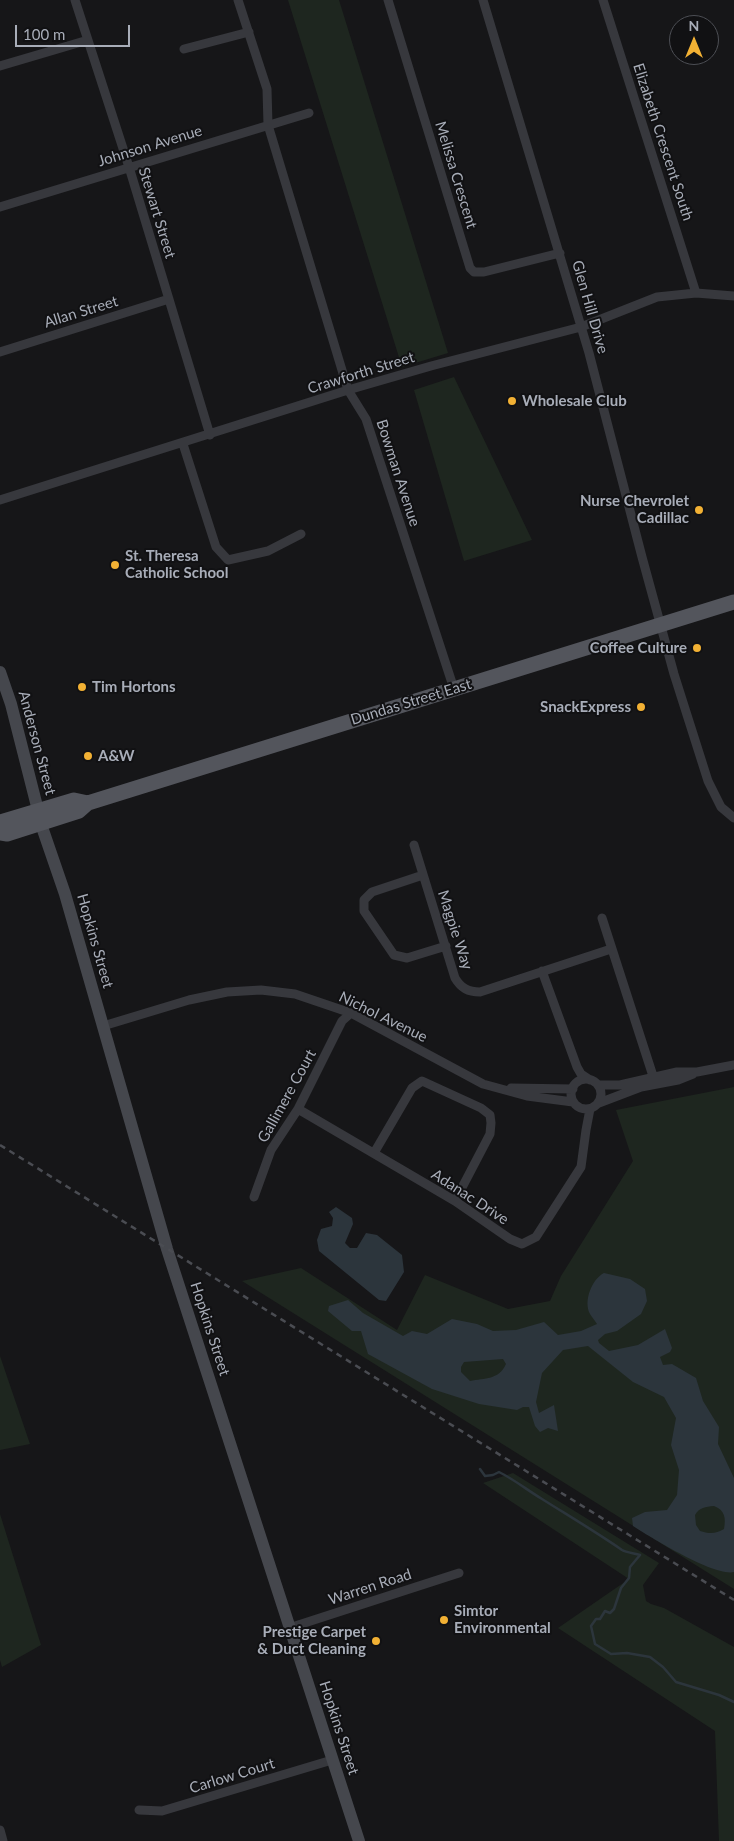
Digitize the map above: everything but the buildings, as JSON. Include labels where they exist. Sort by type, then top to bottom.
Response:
[{"type":"main road","name":"Dundas Street East","points":[[0,822],[79,811],[88,803],[734,602]]},
{"type":"main road","name":"Anderson Street","points":[[0,672],[11,704],[40,816]]},
{"type":"main road","name":"Dundas Street East","points":[[0,833],[7,834],[40,816]]},
{"type":"main road","name":"Hopkins Street","points":[[40,816],[104,1026],[167,1249],[359,1841]]},
{"type":"street","name":"Stewart Street","points":[[75,0],[129,167],[210,435]]},
{"type":"street","name":"Bowman Avenue","points":[[238,0],[267,89],[268,125],[348,390],[366,419],[454,689]]},
{"type":"street","name":"Melissa Crescent","points":[[388,0],[470,268],[474,272],[484,272],[560,253]]},
{"type":"street","name":"Glen Hill Drive","points":[[483,0],[582,327],[660,625],[708,781],[721,807],[734,818]]},
{"type":"street","name":"Elizabeth Crescent South","points":[[603,0],[696,292]]},
{"type":"street","points":[[184,48],[249,32]]},
{"type":"street","points":[[0,66],[88,40]]},
{"type":"street","name":"Johnson Avenue","points":[[0,207],[309,113]]},
{"type":"street","name":"Crawforth Street","points":[[0,500],[183,444],[348,390],[431,366],[582,327],[657,297],[696,292],[734,296]]},
{"type":"street","name":"Allan Street","points":[[0,352],[169,299]]},
{"type":"street","points":[[183,444],[216,547],[228,560],[268,551],[301,534]]},
{"type":"street","name":"Magpie Way","points":[[414,845],[457,981],[470,992],[480,992],[611,950]]},
{"type":"street","points":[[423,875],[372,892],[364,900],[364,911],[392,954],[399,958],[410,958],[446,946]]},
{"type":"street","points":[[602,918],[653,1076]]},
{"type":"street","points":[[542,971],[577,1067],[590,1080],[598,1085],[620,1085],[653,1076],[677,1072],[698,1072]]},
{"type":"street","name":"Nichol Avenue","points":[[104,1026],[189,1000],[227,992],[261,990],[295,994],[351,1013],[483,1084],[500,1087],[527,1096],[573,1102]]},
{"type":"street","name":"Gallimere Court","points":[[254,1197],[271,1150],[298,1109],[342,1021],[351,1013]]},
{"type":"street","points":[[577,1067],[572,1096],[573,1102],[586,1109],[599,1102],[641,1087],[678,1080],[698,1072],[734,1065]]},
{"type":"street","points":[[574,1086],[584,1080],[590,1080]]},
{"type":"street","points":[[374,1153],[412,1088],[422,1081],[481,1108],[490,1115],[490,1134],[455,1201]]},
{"type":"street","points":[[598,1085],[602,1094],[599,1102]]},
{"type":"street","name":"Nichol Avenue","points":[[500,1087],[574,1086]]},
{"type":"street","name":"Adanac Drive","points":[[298,1109],[455,1201],[510,1239],[522,1244],[536,1236],[581,1167],[585,1143],[586,1109]]},
{"type":"street","name":"Warren Road","points":[[290,1628],[458,1573]]},
{"type":"street","name":"Carlow Court","points":[[139,1810],[162,1811],[332,1760]]},
{"type":"street","points":[[0,1830],[3,1841]]},
{"type":"shaded area","points":[[288,0],[339,0],[448,353],[402,367]]},
{"type":"shaded area","points":[[454,377],[532,540],[464,561],[414,390]]},
{"type":"shaded area","points":[[734,1087],[734,1589],[242,1281],[301,1268],[397,1330],[425,1275],[508,1309],[550,1301],[561,1276],[633,1161],[616,1110]]},
{"type":"shaded area","points":[[336,1207],[352,1218],[353,1224],[345,1243],[350,1248],[357,1248],[366,1233],[377,1235],[402,1255],[404,1272],[386,1301],[379,1300],[319,1251],[317,1240],[321,1229],[332,1226],[333,1218],[329,1212]]},
{"type":"shaded area","points":[[604,1273],[630,1279],[645,1289],[647,1301],[641,1314],[617,1331],[605,1334],[598,1340],[599,1343],[609,1351],[638,1345],[665,1329],[672,1348],[670,1352],[660,1357],[663,1365],[672,1364],[696,1378],[703,1401],[719,1427],[718,1444],[734,1478],[734,1572],[725,1572],[698,1563],[633,1526],[632,1518],[645,1512],[667,1510],[677,1495],[679,1470],[671,1445],[676,1418],[664,1397],[633,1382],[588,1346],[563,1350],[542,1373],[536,1402],[539,1413],[554,1405],[558,1431],[548,1428],[540,1432],[535,1426],[529,1407],[517,1410],[479,1404],[432,1389],[368,1354],[361,1331],[352,1331],[328,1311],[329,1306],[348,1300],[363,1313],[403,1336],[412,1331],[427,1334],[452,1319],[477,1324],[493,1331],[516,1330],[544,1322],[558,1335],[581,1331],[597,1324],[588,1309],[588,1297],[592,1285]],"holes":[[[503,1359],[506,1364],[500,1373],[495,1376],[470,1381],[461,1372],[464,1362]],[[714,1506],[723,1512],[724,1529],[712,1533],[700,1531],[696,1525],[695,1515],[703,1508]]]},
{"type":"shaded area","points":[[0,1356],[30,1444],[0,1450]]},
{"type":"shaded area","points":[[513,1473],[659,1563],[643,1585],[646,1601],[664,1608],[734,1647],[734,1841],[719,1841],[715,1731],[558,1628],[629,1579],[483,1483]]},
{"type":"shaded area","points":[[0,1514],[41,1645],[2,1667],[0,1660]]},
{"type":"waterway","points":[[480,1469],[485,1476],[499,1472],[505,1475],[622,1550],[640,1555],[630,1567],[629,1578],[621,1588],[614,1609],[610,1613],[605,1611],[600,1619],[596,1619],[591,1626],[595,1644],[611,1654],[627,1653],[650,1657],[663,1667],[676,1682],[719,1695],[734,1702]]},
{"type":"railway","points":[[0,1145],[734,1600]]},
{"type":"place","name":"Wholesale Club","points":[[512,401]]},
{"type":"place","name":"Nurse Chevrolet Cadillac","points":[[699,510]]},
{"type":"place","name":"St. Theresa Catholic School","points":[[115,565]]},
{"type":"place","name":"Coffee Culture","points":[[697,648]]},
{"type":"place","name":"Tim Hortons","points":[[82,687]]},
{"type":"place","name":"SnackExpress","points":[[641,707]]},
{"type":"place","name":"A&W","points":[[88,756]]},
{"type":"place","name":"Simtor Environmental","points":[[444,1620]]},
{"type":"place","name":"Prestige Carpet & Duct Cleaning","points":[[376,1641]]}]
